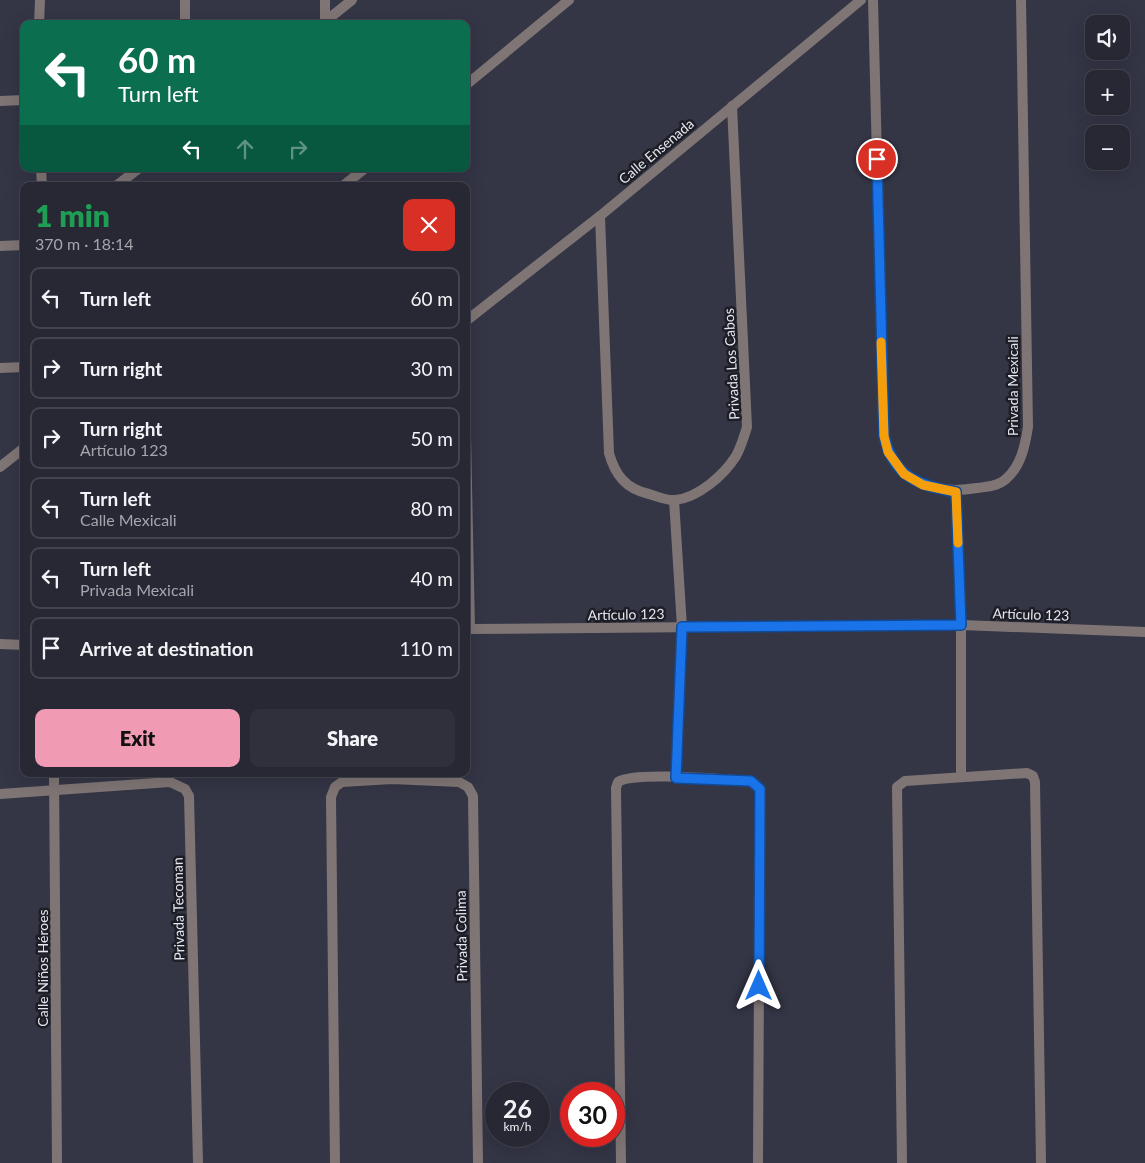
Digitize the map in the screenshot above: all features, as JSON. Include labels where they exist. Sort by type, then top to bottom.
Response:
[{"type":"street","points":[[39,20],[40,0]]},
{"type":"street","points":[[185,0],[186,20]]},
{"type":"street","points":[[324,0],[324,20]]},
{"type":"street","points":[[328,20],[352,0]]},
{"type":"street","points":[[470,82],[568,0]]},
{"type":"street","name":"Calle Ensenada","points":[[470,318],[600,216],[861,0]]},
{"type":"street","name":"Privada Mexicali","points":[[873,0],[884,436],[888,452],[904,474],[923,485],[956,492],[996,486],[1005,480],[1016,469],[1025,449],[1028,427],[1021,0]]},
{"type":"street","points":[[0,101],[20,100]]},
{"type":"street","name":"Privada Los Cabos","points":[[674,500],[695,494],[720,476],[736,456],[747,427],[732,106]]},
{"type":"street","points":[[121,182],[134,172]]},
{"type":"street","points":[[348,182],[360,172]]},
{"type":"street","points":[[600,216],[608,453],[619,478],[628,486],[642,493],[674,500],[682,627],[676,778]]},
{"type":"street","points":[[0,246],[20,245]]},
{"type":"street","points":[[0,368],[20,368]]},
{"type":"street","points":[[0,467],[20,451]]},
{"type":"street","points":[[956,492],[961,625],[961,777]]},
{"type":"street","name":"Artículo 123","points":[[470,629],[961,625],[1145,632]]},
{"type":"street","points":[[0,644],[20,645]]},
{"type":"street","points":[[902,1163],[897,787],[905,781],[1027,773],[1033,776],[1035,782],[1041,1163]]},
{"type":"street","name":"Calle Niños Héroes","points":[[54,777],[57,1163]]},
{"type":"street","name":"Privada Colima","points":[[335,1163],[331,797],[335,787],[342,782],[392,777],[459,782],[468,787],[472,796],[478,1163]]},
{"type":"street","points":[[621,1163],[616,788],[618,782],[629,778],[751,781],[760,789],[758,1163]]},
{"type":"street","name":"Privada Tecoman","points":[[54,791],[170,782],[185,789],[189,796],[198,1163]]},
{"type":"street","points":[[0,794],[54,791]]},
{"type":"slow traffic","points":[[881,342],[884,436],[888,452],[904,474],[923,485],[956,492],[958,543]]},
{"type":"route","points":[[759,986],[760,789],[755,782],[751,781],[676,778],[682,627],[961,625],[956,492],[923,485],[904,474],[888,452],[884,436],[877,159]]}]
